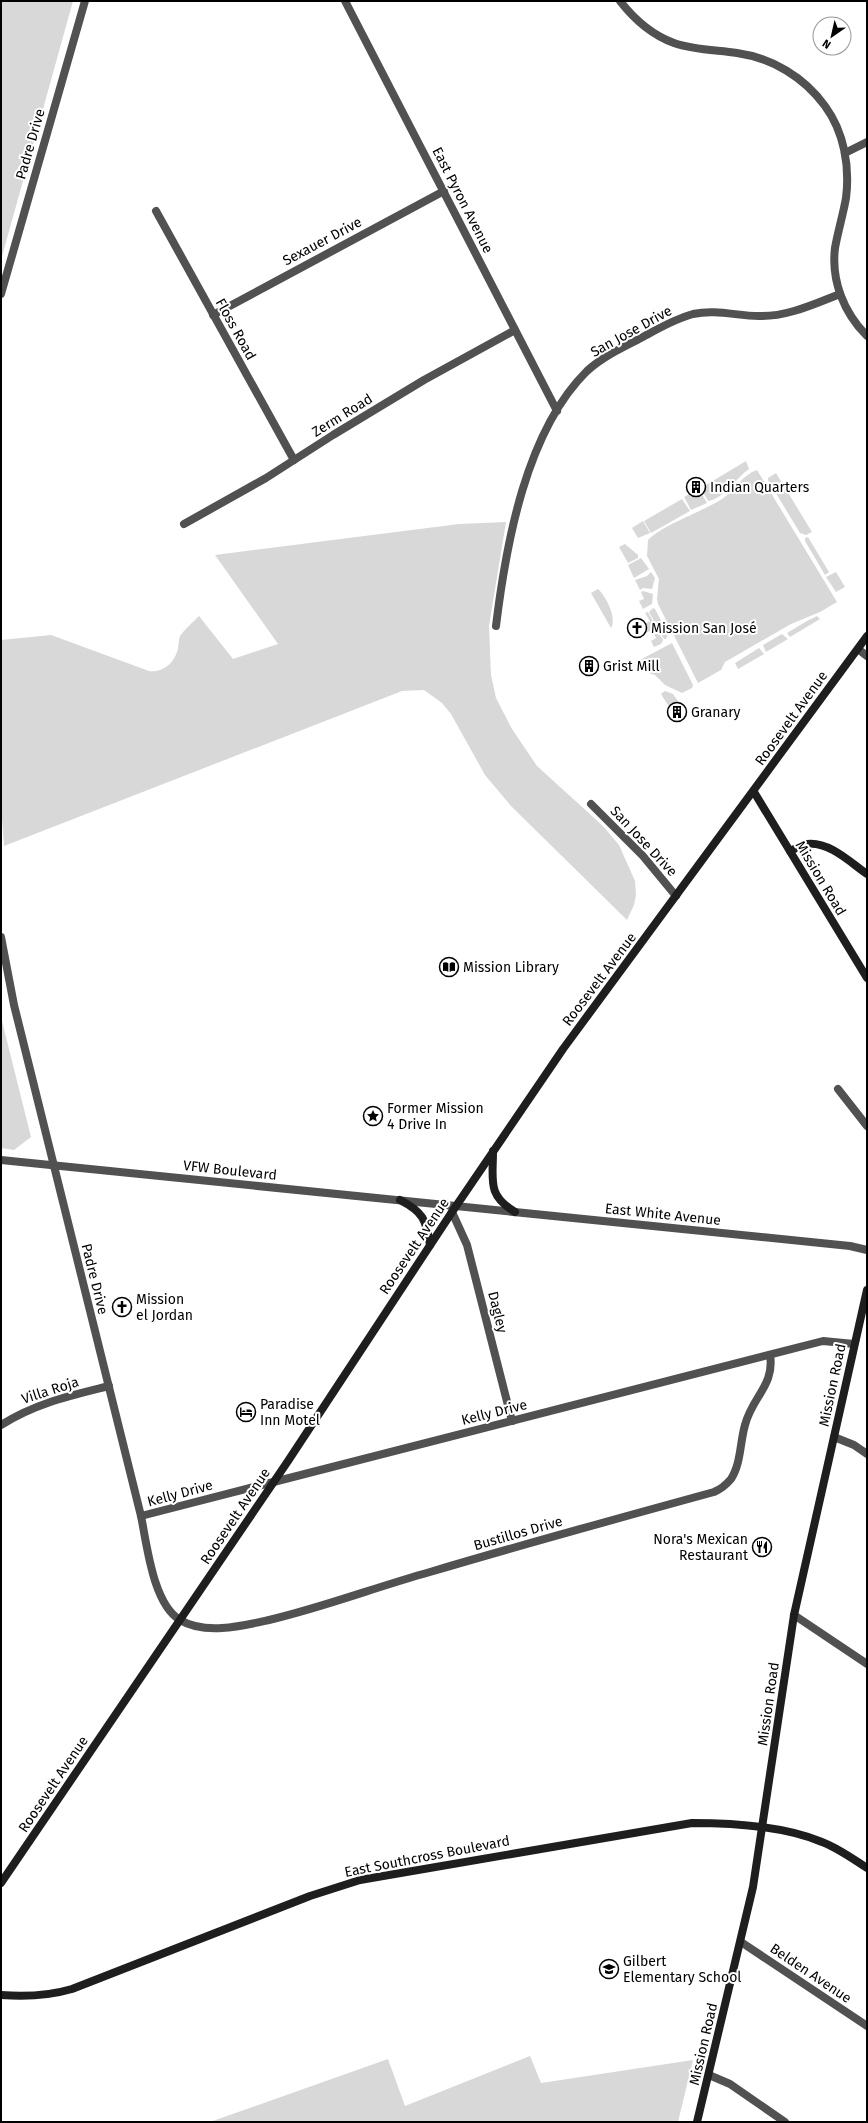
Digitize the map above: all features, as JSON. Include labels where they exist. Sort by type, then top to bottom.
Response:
[{"type":"main road","name":"Roosevelt Avenue","points":[[1,1883],[180,1620],[454,1209],[568,1042],[754,792],[867,636]]},
{"type":"main road","name":"Mission Road","points":[[754,792],[867,978]]},
{"type":"main road","points":[[790,852],[807,844],[819,844],[831,850],[867,874]]},
{"type":"main road","points":[[493,1151],[494,1191],[503,1205],[515,1212]]},
{"type":"main road","points":[[400,1200],[420,1212],[427,1228],[430,1245]]},
{"type":"main road","name":"Mission Road","points":[[697,2122],[753,1888],[764,1829],[794,1615],[867,1290]]},
{"type":"main road","name":"East Southcross Boulevard","points":[[1,1995],[21,1997],[53,1995],[72,1989],[310,1896],[360,1880],[692,1823],[739,1825],[796,1834],[818,1840],[837,1849],[867,1868]]},
{"type":"street","name":"Padre Drive","points":[[1,294],[85,1]]},
{"type":"street","name":"East Pyron Avenue","points":[[345,1],[557,411]]},
{"type":"street","points":[[620,1],[639,22],[664,39],[700,49],[756,57],[780,66],[803,82],[825,106],[837,128],[845,153],[847,181],[846,199],[835,256],[835,270],[840,294],[849,314],[867,336]]},
{"type":"street","points":[[845,153],[867,142]]},
{"type":"street","name":"Sexauer Drive","points":[[213,315],[444,191]]},
{"type":"street","name":"Floss Road","points":[[156,211],[294,460]]},
{"type":"street","name":"San Jose Drive","points":[[496,626],[512,525],[521,491],[542,439],[557,411],[581,378],[597,363],[671,322],[704,312],[759,316],[779,315],[840,294]]},
{"type":"street","name":"Zerm Road","points":[[184,524],[266,478],[424,380],[515,330]]},
{"type":"street","points":[[858,649],[867,656]]},
{"type":"street","name":"San Jose Drive","points":[[591,804],[643,856],[676,896]]},
{"type":"street","name":"Padre Drive","points":[[1,937],[14,1005],[158,1589],[169,1610],[180,1620]]},
{"type":"street","points":[[838,1089],[867,1126]]},
{"type":"street","name":"VFW Boulevard","points":[[1,1160],[400,1200],[454,1209]]},
{"type":"street","name":"East White Avenue","points":[[454,1209],[515,1212],[850,1246],[867,1250]]},
{"type":"street","name":"Dagley","points":[[454,1209],[467,1245],[512,1421]]},
{"type":"street","name":"Kelly Drive","points":[[141,1516],[770,1354],[823,1342],[854,1344]]},
{"type":"street","name":"Bustillos Drive","points":[[180,1620],[190,1626],[203,1628],[269,1620],[360,1595],[428,1572],[718,1490],[726,1484],[733,1474],[749,1412],[770,1377],[772,1367],[770,1354]]},
{"type":"street","name":"Villa Roja","points":[[1,1425],[32,1407],[109,1386]]},
{"type":"street","points":[[834,1437],[854,1445],[867,1454]]},
{"type":"street","points":[[794,1615],[867,1664]]},
{"type":"street","name":"Belden Avenue","points":[[741,1942],[867,2026]]},
{"type":"street","points":[[709,2075],[730,2084],[785,2122]]},
{"type":"shaded area","points":[[1,1],[73,1],[1,260]]},
{"type":"shaded area","points":[[746,461],[749,469],[720,496],[708,501],[701,488]]},
{"type":"shaded area","points":[[757,470],[837,602],[820,612],[791,624],[725,662],[721,670],[698,683],[658,604],[659,579],[647,556],[648,540],[673,523],[722,499],[747,475]]},
{"type":"shaded area","points":[[776,473],[812,532],[806,535],[800,533],[768,480],[768,478]]},
{"type":"shaded area","points":[[699,489],[707,503],[691,510],[684,497]]},
{"type":"shaded area","points":[[682,499],[690,511],[651,533],[644,521]]},
{"type":"shaded area","points":[[643,521],[650,533],[638,538],[632,528]]},
{"type":"shaded area","points":[[506,522],[489,626],[491,675],[496,698],[512,729],[537,766],[603,826],[619,845],[635,881],[636,895],[634,905],[627,920],[511,806],[485,775],[451,714],[442,703],[424,690],[402,691],[4,846],[1,804],[1,640],[51,635],[149,671],[158,671],[166,667],[173,660],[178,650],[180,636],[199,616],[233,659],[278,644],[215,555],[459,524]]},
{"type":"shaded area","points":[[808,537],[829,572],[825,575],[805,541],[805,538]]},
{"type":"shaded area","points":[[625,544],[638,555],[638,558],[628,563],[619,547]]},
{"type":"shaded area","points":[[641,558],[649,569],[634,578],[628,565]]},
{"type":"shaded area","points":[[651,572],[655,578],[652,589],[643,588],[640,590],[635,580],[647,576]]},
{"type":"shaded area","points":[[836,572],[845,587],[836,592],[826,577]]},
{"type":"shaded area","points":[[598,589],[610,607],[612,613],[613,619],[611,628],[591,593]]},
{"type":"shaded area","points":[[643,591],[653,594],[652,604],[643,609],[639,601],[644,599],[641,592]]},
{"type":"shaded area","points":[[653,608],[655,609],[668,634],[666,639],[664,639],[649,612]]},
{"type":"shaded area","points":[[648,612],[655,625],[651,631],[647,632],[643,625],[650,621],[645,613]]},
{"type":"shaded area","points":[[817,616],[820,619],[790,637],[787,633],[807,621]]},
{"type":"shaded area","points":[[657,631],[663,640],[661,644],[654,647],[651,641],[656,638],[653,632]]},
{"type":"shaded area","points":[[782,634],[788,639],[766,652],[763,645]]},
{"type":"shaded area","points":[[672,643],[693,685],[692,688],[682,693],[665,685],[655,675],[642,671],[636,662]]},
{"type":"shaded area","points":[[759,648],[764,654],[738,669],[735,663]]},
{"type":"shaded area","points":[[665,691],[673,694],[680,704],[671,710],[661,694]]},
{"type":"shaded area","points":[[1,1017],[31,1137],[14,1150],[1,1148]]},
{"type":"shaded area","points":[[530,2056],[541,2083],[693,2060],[678,2122],[210,2122],[388,2059],[405,2106]]},
{"type":"place","name":"Indian Quarters","points":[[696,487]]},
{"type":"place","name":"Mission San José","points":[[637,628]]},
{"type":"place","name":"Grist Mill","points":[[589,666]]},
{"type":"place","name":"Granary","points":[[677,712]]},
{"type":"place","name":"Mission Library","points":[[449,967]]},
{"type":"place","name":"Former Mission 4 Drive In","points":[[373,1116]]},
{"type":"place","name":"Mission el Jordan","points":[[122,1307]]},
{"type":"place","name":"Paradise Inn Motel","points":[[246,1412]]},
{"type":"place","name":"Nora's Mexican Restaurant","points":[[762,1547]]},
{"type":"place","name":"Gilbert Elementary School","points":[[609,1969]]}]
